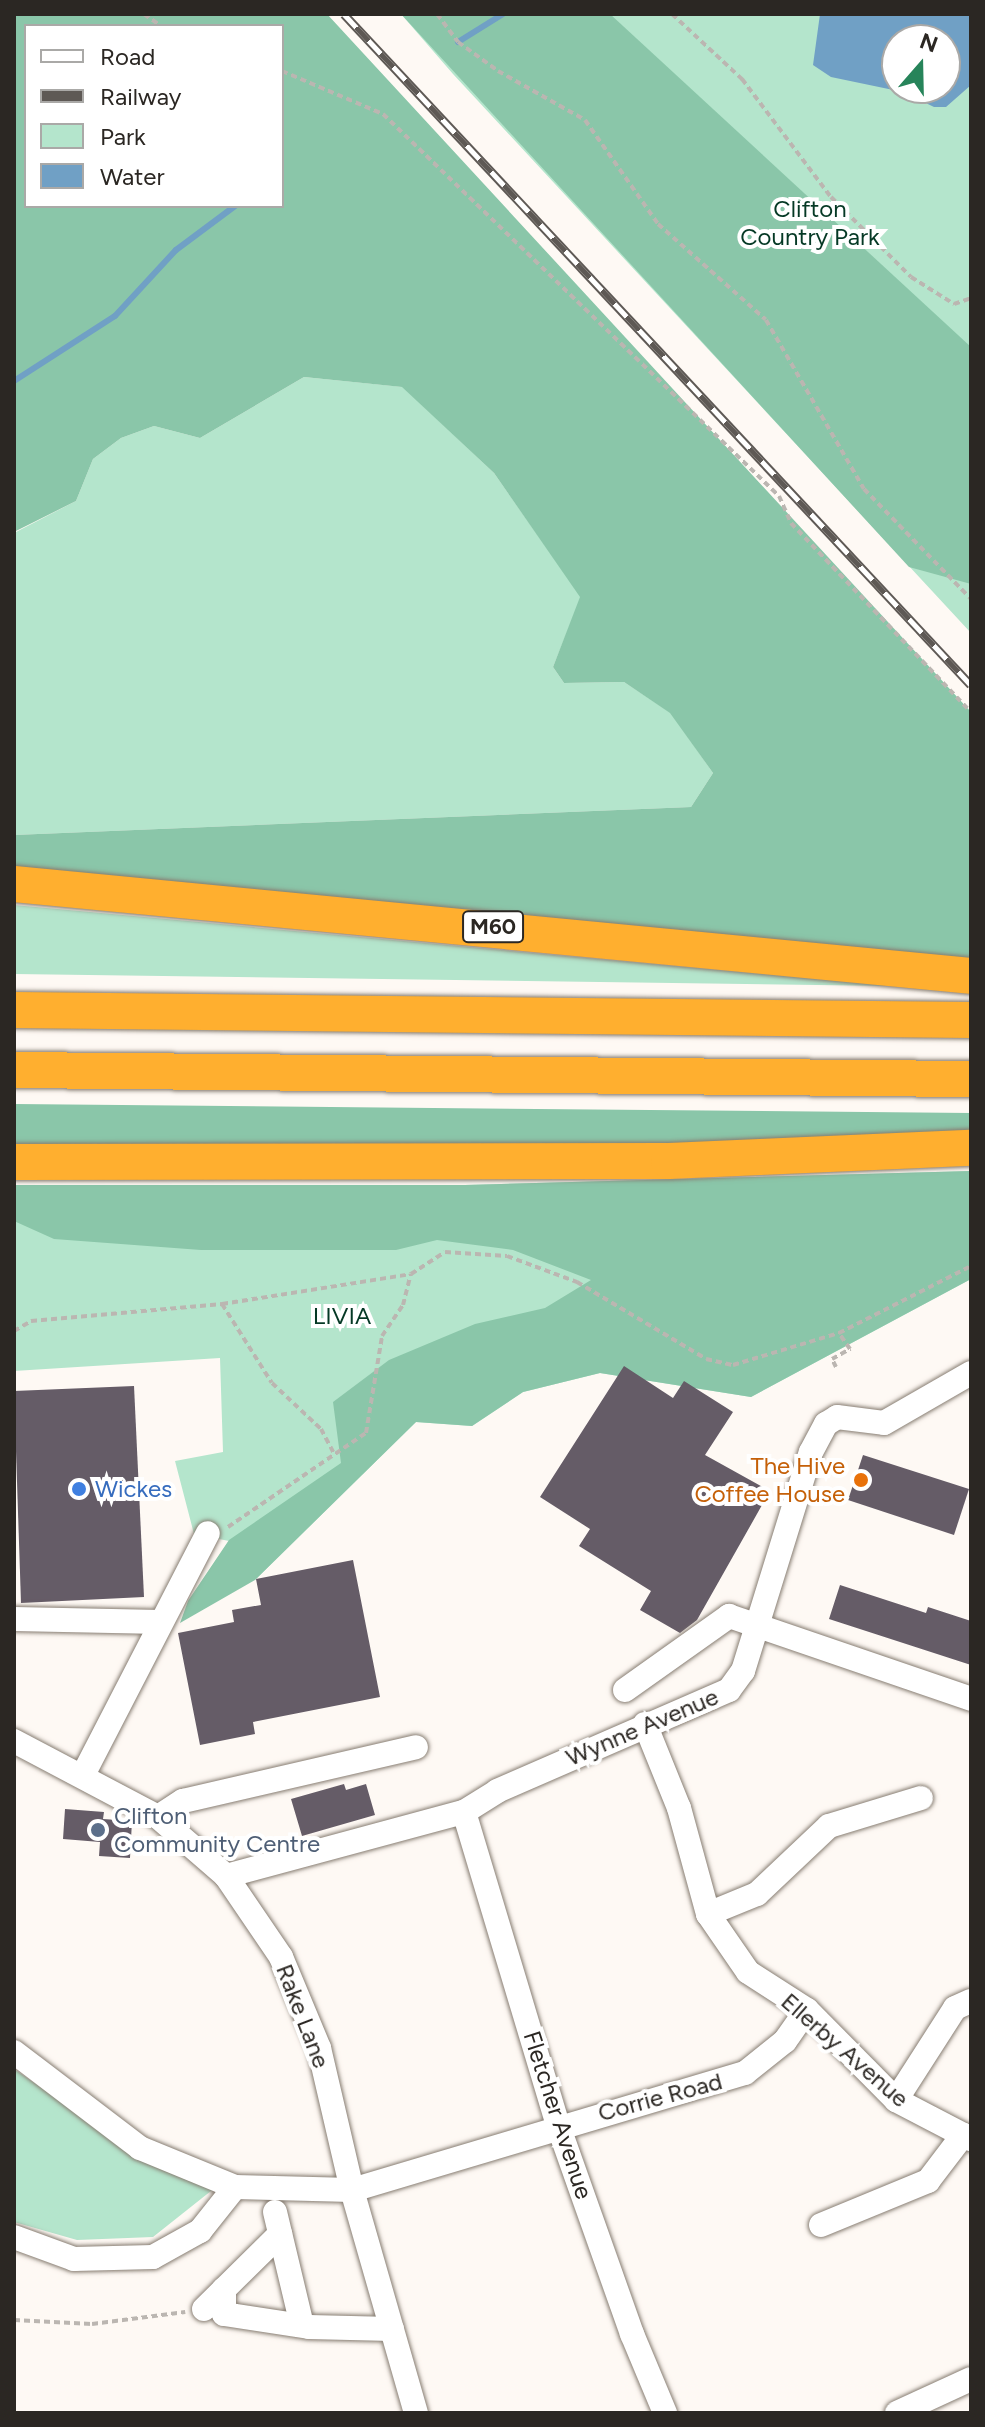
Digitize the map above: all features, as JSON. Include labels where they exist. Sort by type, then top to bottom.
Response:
[{"type":"highway","name":"M60","points":[[14,884],[971,976]]},
{"type":"highway","points":[[14,1010],[971,1020]]},
{"type":"highway","points":[[14,1070],[971,1079]]},
{"type":"highway","points":[[14,1162],[669,1161],[971,1148]]},
{"type":"street","name":"Wynne Avenue","points":[[226,1876],[464,1812],[497,1791],[729,1690],[743,1671],[811,1452],[826,1424],[837,1417],[884,1423],[971,1373]]},
{"type":"street","points":[[83,1775],[206,1536]]},
{"type":"street","points":[[625,1690],[729,1616],[757,1623],[971,1699]]},
{"type":"street","points":[[14,1619],[161,1622]]},
{"type":"street","name":"Ellerby Avenue","points":[[645,1724],[679,1808],[708,1914],[748,1972],[807,2010],[896,2100],[967,2137]]},
{"type":"street","name":"Rake Lane","points":[[14,1741],[158,1817],[226,1876],[281,1957],[319,2048],[352,2190],[416,2413]]},
{"type":"street","points":[[158,1817],[183,1801],[212,1793],[416,1747]]},
{"type":"street","points":[[708,1914],[757,1894],[829,1826],[921,1798]]},
{"type":"street","name":"Fletcher Avenue","points":[[464,1812],[558,2125],[632,2334],[665,2413]]},
{"type":"street","points":[[896,2100],[955,2008],[971,2001]]},
{"type":"street","name":"Corrie Road","points":[[235,2187],[352,2190],[558,2125],[745,2073],[785,2041],[807,2010]]},
{"type":"street","points":[[14,2052],[140,2148],[235,2187],[200,2231],[153,2257],[74,2259],[14,2237]]},
{"type":"street","points":[[821,2225],[928,2181],[967,2137]]},
{"type":"street","points":[[302,2325],[278,2223],[224,2289],[214,2312],[302,2325],[392,2329]]},
{"type":"street","points":[[897,2413],[971,2379]]},
{"type":"path","points":[[437,14],[458,42],[498,71],[585,120],[658,224],[766,320],[864,489],[971,599]]},
{"type":"path","points":[[672,14],[742,79],[831,197],[911,277],[954,304],[971,298]]},
{"type":"path","points":[[284,72],[383,114],[779,496],[791,523],[971,712]]},
{"type":"path","points":[[14,1331],[31,1321],[222,1304],[411,1274],[445,1252],[507,1256],[577,1282],[706,1359],[733,1365],[839,1333],[971,1266]]},
{"type":"path","points":[[206,1536],[219,1540],[225,1529],[366,1433],[382,1336],[403,1305],[411,1274]]},
{"type":"path","points":[[222,1304],[272,1383],[321,1429],[334,1453]]},
{"type":"path","points":[[836,1367],[832,1359],[850,1349],[839,1333]]},
{"type":"path","points":[[14,2320],[92,2324],[214,2312]]},
{"type":"green space","points":[[14,14],[327,14],[971,712],[971,959],[14,867],[14,835],[691,807],[713,773],[670,713],[624,682],[564,683],[553,667],[580,597],[494,473],[402,387],[304,377],[200,438],[154,426],[121,438],[93,459],[76,501],[14,532]]},
{"type":"green space","name":"Clifton Country Park","points":[[401,14],[971,14],[971,633],[453,74]]},
{"type":"green space","name":"Clifton Country Park","points":[[401,14],[610,14],[971,347],[971,584],[909,567]]},
{"type":"green space","points":[[304,377],[403,387],[494,473],[581,597],[553,667],[564,683],[624,682],[671,713],[713,773],[691,807],[14,835],[14,533],[76,501],[93,459],[121,438],[154,426],[200,438]]},
{"type":"green space","points":[[14,905],[891,986],[14,974]]},
{"type":"green space","points":[[14,1104],[971,1113],[971,1134],[558,1148],[14,1147]]},
{"type":"green space","name":"LIVIA","points":[[971,1171],[971,1279],[751,1397],[600,1373],[523,1392],[472,1426],[416,1422],[256,1579],[188,1601],[229,1541],[194,1534],[175,1461],[223,1452],[220,1358],[14,1371],[14,1185],[465,1185]]},
{"type":"green space","name":"LIVIA","points":[[971,1171],[971,1279],[751,1397],[600,1373],[523,1392],[472,1426],[416,1422],[255,1580],[180,1623],[188,1601],[229,1540],[341,1463],[333,1402],[389,1360],[475,1324],[545,1308],[591,1280],[513,1250],[437,1240],[396,1250],[201,1250],[54,1239],[14,1221],[14,1185],[465,1185]]},
{"type":"green space","points":[[14,2069],[136,2153],[216,2187],[153,2237],[77,2240],[14,2222]]},
{"type":"water","points":[[820,14],[971,14],[971,85],[961,94],[961,24],[881,24],[881,87],[831,77],[813,65]]},
{"type":"water","points":[[928,104],[949,104],[946,107]]},
{"type":"building","points":[[624,1366],[673,1398],[684,1381],[733,1412],[705,1455],[770,1491],[697,1620],[680,1633],[640,1610],[651,1591],[579,1546],[590,1529],[540,1497]]},
{"type":"building","points":[[134,1386],[144,1597],[21,1603],[14,1391]]},
{"type":"building","points":[[863,1455],[969,1489],[954,1535],[848,1500]]},
{"type":"building","points":[[353,1560],[380,1697],[253,1722],[255,1734],[200,1745],[178,1633],[234,1622],[232,1610],[261,1605],[256,1579]]},
{"type":"building","points":[[840,1585],[926,1613],[928,1607],[971,1621],[971,1665],[829,1619]]},
{"type":"building","points":[[344,1784],[346,1790],[366,1784],[375,1815],[302,1836],[291,1799]]},
{"type":"building","name":"Clifton Community Centre","points":[[65,1809],[104,1812],[103,1819],[132,1821],[130,1858],[99,1856],[100,1842],[63,1839]]},
{"type":"waterway","points":[[458,42],[503,14]]},
{"type":"waterway","points":[[14,381],[115,316],[176,250],[232,208]]},
{"type":"railway","points":[[344,14],[971,685]]},
{"type":"place","name":"The Hive Coffee House","points":[[861,1480]]},
{"type":"place","name":"Wickes","points":[[79,1489]]},
{"type":"place","name":"Clifton Community Centre","points":[[98,1830]]}]
